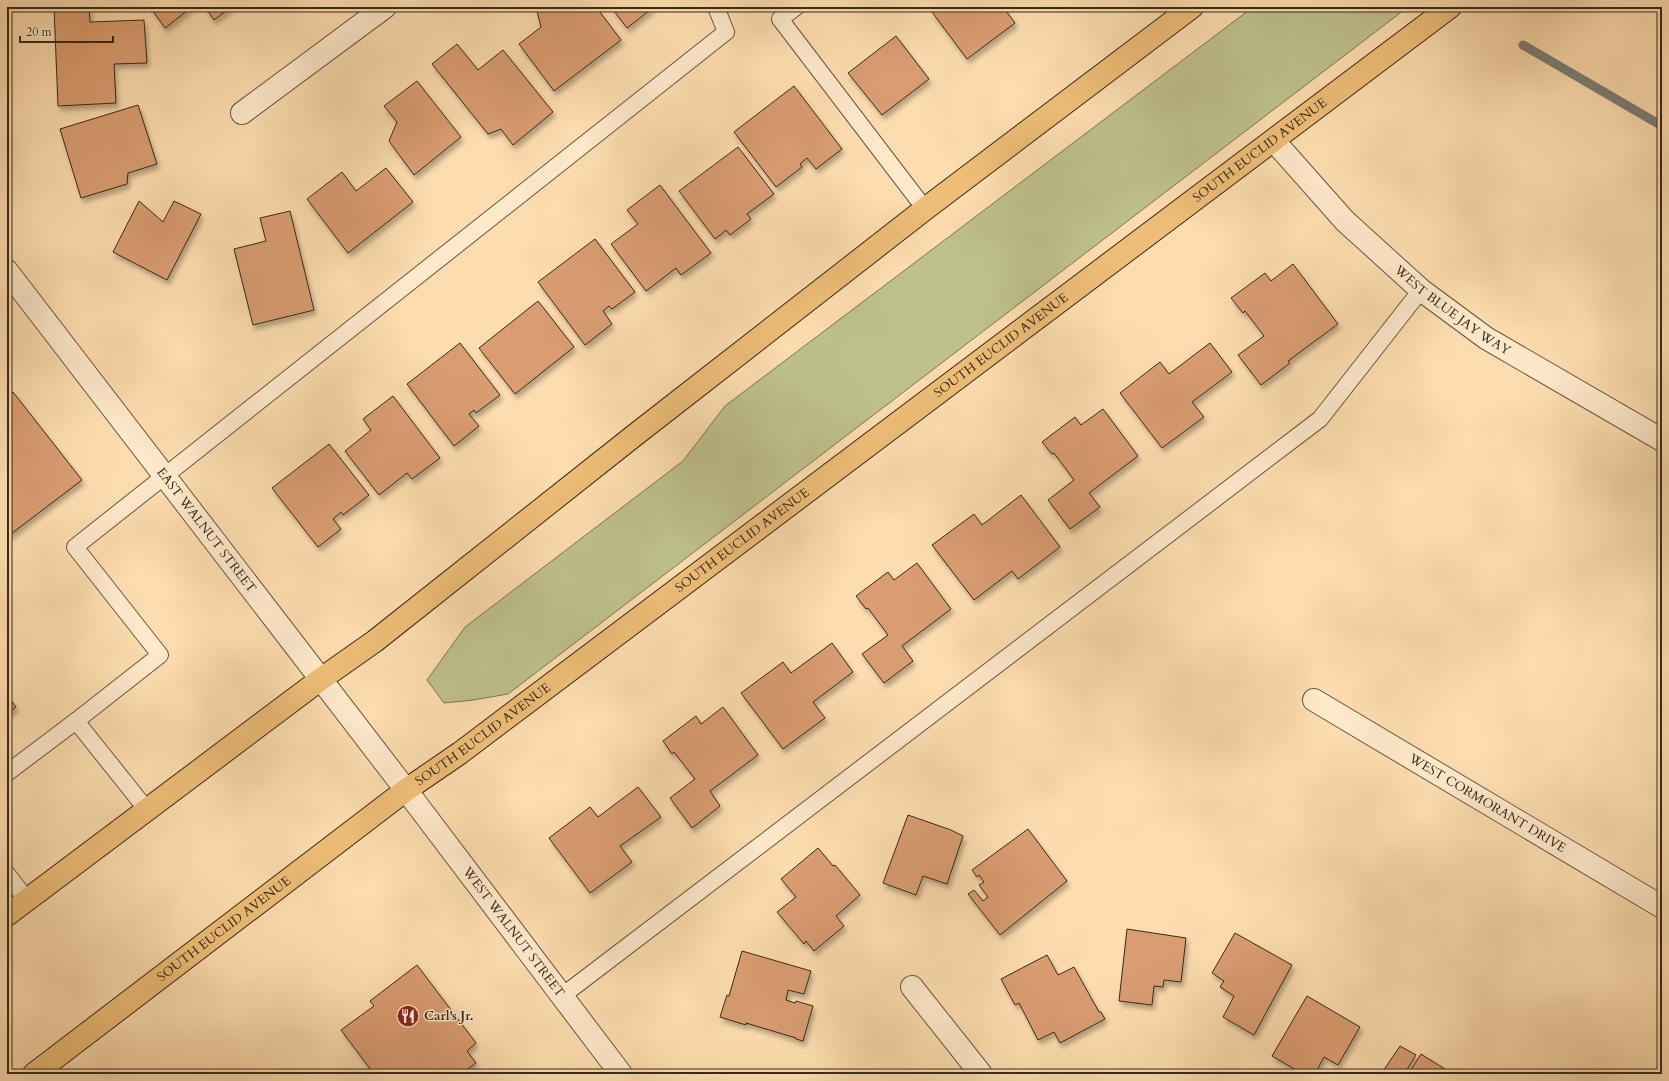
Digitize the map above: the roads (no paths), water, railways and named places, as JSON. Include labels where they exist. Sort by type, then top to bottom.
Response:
[{"type":"main road","points":[[7,915],[321,679],[375,641],[635,435],[925,209],[1192,7]]},
{"type":"main road","name":"SOUTH EUCLID AVENUE","points":[[34,1074],[406,790],[460,753],[1450,7]]},
{"type":"street","points":[[242,113],[385,7]]},
{"type":"street","name":"WEST BLUE JAY WAY","points":[[1274,141],[1345,221],[1421,290],[1486,338],[1662,440]]},
{"type":"street","name":"EAST WALNUT STREET","points":[[7,271],[406,790]]},
{"type":"street","name":"WEST CORMORANT DRIVE","points":[[1314,700],[1662,906]]},
{"type":"street","name":"WEST WALNUT STREET","points":[[406,790],[621,1074]]},
{"type":"street","points":[[912,987],[981,1074]]},
{"type":"lane","points":[[7,773],[160,655],[75,547],[726,32],[716,7]]},
{"type":"lane","points":[[796,7],[780,19],[925,209]]},
{"type":"lane","points":[[562,996],[1320,419],[1421,290]]},
{"type":"lane","points":[[76,721],[147,810]]},
{"type":"lane","points":[[7,874],[28,900]]},
{"type":"waterway","points":[[1523,45],[1662,126]]},
{"type":"place","name":"Carl's Jr.","points":[[408,1016]]}]
